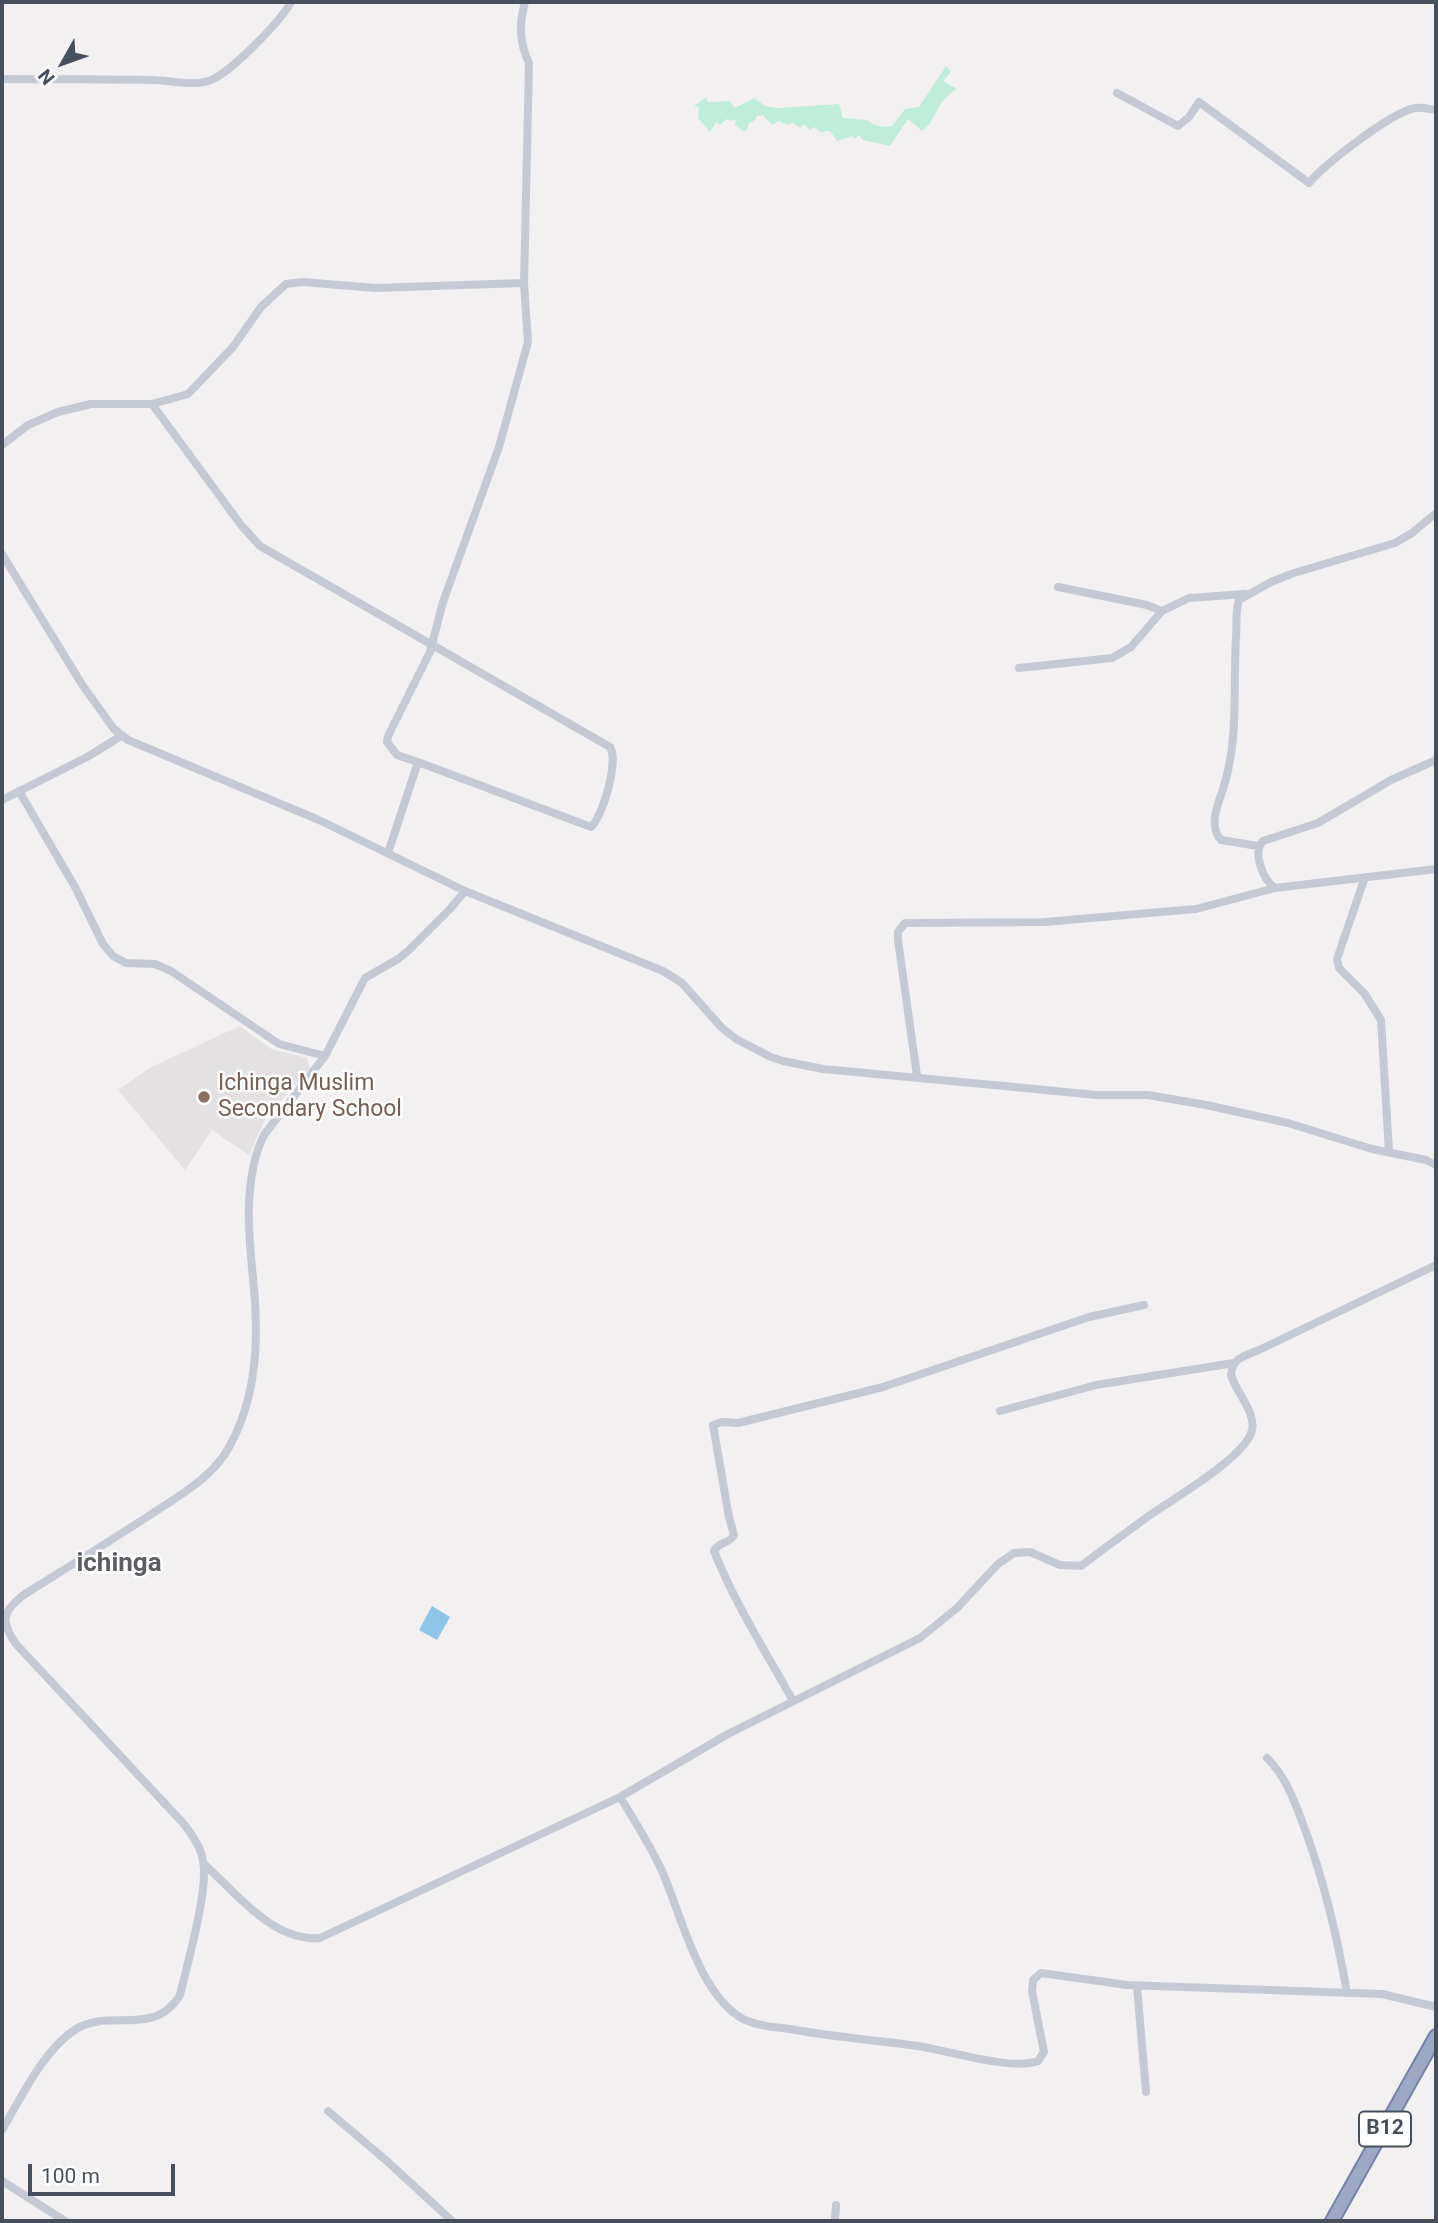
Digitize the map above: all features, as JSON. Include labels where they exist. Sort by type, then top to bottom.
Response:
[{"type":"highway","name":"B12","points":[[1332,2221],[1436,2036]]},
{"type":"street","points":[[2,79],[154,80],[195,83],[211,80],[260,40],[278,22],[291,2]]},
{"type":"street","points":[[152,404],[241,525],[260,546],[432,646],[610,747],[614,759],[598,819],[591,827],[397,755],[387,742],[432,646],[443,602],[499,447],[524,359],[528,329],[524,283],[529,63],[522,49],[519,25],[525,2]]},
{"type":"street","points":[[1117,93],[1178,126],[1189,117],[1199,102],[1309,183],[1349,146],[1404,111],[1418,107],[1436,110]]},
{"type":"street","points":[[2,445],[28,425],[58,412],[91,404],[152,404],[178,398],[194,389],[233,347],[261,307],[286,284],[303,282],[375,288],[524,283]]},
{"type":"street","points":[[1258,846],[1221,840],[1216,833],[1215,813],[1227,775],[1233,730],[1237,605],[1244,596],[1271,582],[1395,543],[1436,513]]},
{"type":"street","points":[[2,554],[83,686],[121,736],[318,820],[464,891],[663,971],[682,983],[721,1027],[736,1039],[771,1057],[824,1069],[1096,1095],[1158,1097],[1287,1123],[1320,1135],[1436,1165]]},
{"type":"street","points":[[1058,587],[1147,605],[1162,611]]},
{"type":"street","points":[[1019,668],[1112,658],[1131,647],[1162,611],[1189,598],[1252,594]]},
{"type":"street","points":[[2,800],[89,756],[121,736]]},
{"type":"street","points":[[1275,888],[1266,879],[1257,853],[1258,846],[1266,839],[1318,823],[1391,780],[1436,760]]},
{"type":"street","points":[[388,853],[418,762]]},
{"type":"street","points":[[19,791],[75,887],[103,944],[113,956],[126,963],[155,964],[171,971],[270,1040],[325,1056]]},
{"type":"street","points":[[916,1076],[898,940],[898,932],[905,923],[1045,922],[1196,909],[1275,888],[1436,869]]},
{"type":"street","points":[[1365,877],[1337,959],[1339,968],[1364,993],[1381,1020],[1389,1152]]},
{"type":"street","points":[[464,891],[450,909],[398,960],[365,978],[325,1056],[264,1135],[258,1148],[250,1204],[254,1291],[252,1387],[247,1410],[228,1449],[204,1476],[120,1535],[25,1594],[3,1616],[7,1631],[16,1644],[183,1823],[196,1843],[204,1864],[258,1914],[275,1926],[300,1937],[320,1938],[620,1797],[728,1734],[930,1631],[957,1608],[998,1564],[1014,1553],[1030,1552],[1060,1565],[1081,1566],[1206,1478],[1249,1439],[1252,1430],[1250,1413],[1231,1376],[1238,1358],[1436,1265]]},
{"type":"street","points":[[793,1701],[742,1612],[724,1577],[715,1551],[734,1535],[713,1425],[722,1422],[738,1423],[883,1387],[1089,1317],[1144,1305]]},
{"type":"street","points":[[1000,1411],[1096,1384],[1234,1363]]},
{"type":"street","points":[[1267,1758],[1281,1775],[1295,1801],[1318,1865],[1332,1910],[1347,1993]]},
{"type":"street","points":[[620,1797],[654,1854],[709,1982],[720,1999],[743,2019],[759,2024],[1026,2064],[1038,2061],[1044,2052],[1032,1983],[1038,1975],[1048,1972],[1137,1986],[1382,1994],[1436,2007]]},
{"type":"street","points":[[2,2130],[46,2060],[67,2036],[87,2024],[100,2021],[142,2021],[155,2017],[174,2005],[180,1995],[195,1926],[204,1864]]},
{"type":"street","points":[[1137,1986],[1146,2092]]},
{"type":"street","points":[[328,2111],[452,2221]]},
{"type":"street","points":[[2,2181],[65,2221]]},
{"type":"street","points":[[835,2221],[836,2205]]},
{"type":"shaded area","name":"Ichinga Muslim Secondary School","points":[[240,1026],[271,1049],[307,1058],[310,1068],[265,1119],[249,1155],[212,1130],[185,1170],[118,1090],[151,1067]]},
{"type":"green space","points":[[946,66],[951,72],[943,81],[957,89],[940,105],[927,127],[922,131],[908,119],[890,146],[863,140],[859,135],[855,139],[853,136],[837,141],[830,131],[820,132],[815,127],[810,130],[804,124],[801,128],[793,123],[787,125],[779,121],[772,125],[763,115],[757,116],[749,123],[747,130],[743,131],[735,125],[736,119],[727,119],[720,125],[716,122],[710,132],[698,118],[699,107],[694,106],[706,97],[708,102],[729,101],[735,108],[754,98],[765,106],[778,108],[839,104],[843,118],[867,120],[885,127],[892,126],[905,109],[919,107]]},
{"type":"water","points":[[432,1606],[450,1617],[437,1640],[419,1630]]},
{"type":"place","name":"Ichinga Muslim Secondary School","points":[[204,1097]]},
{"type":"district","name":"ichinga","points":[[119,1564]]}]
